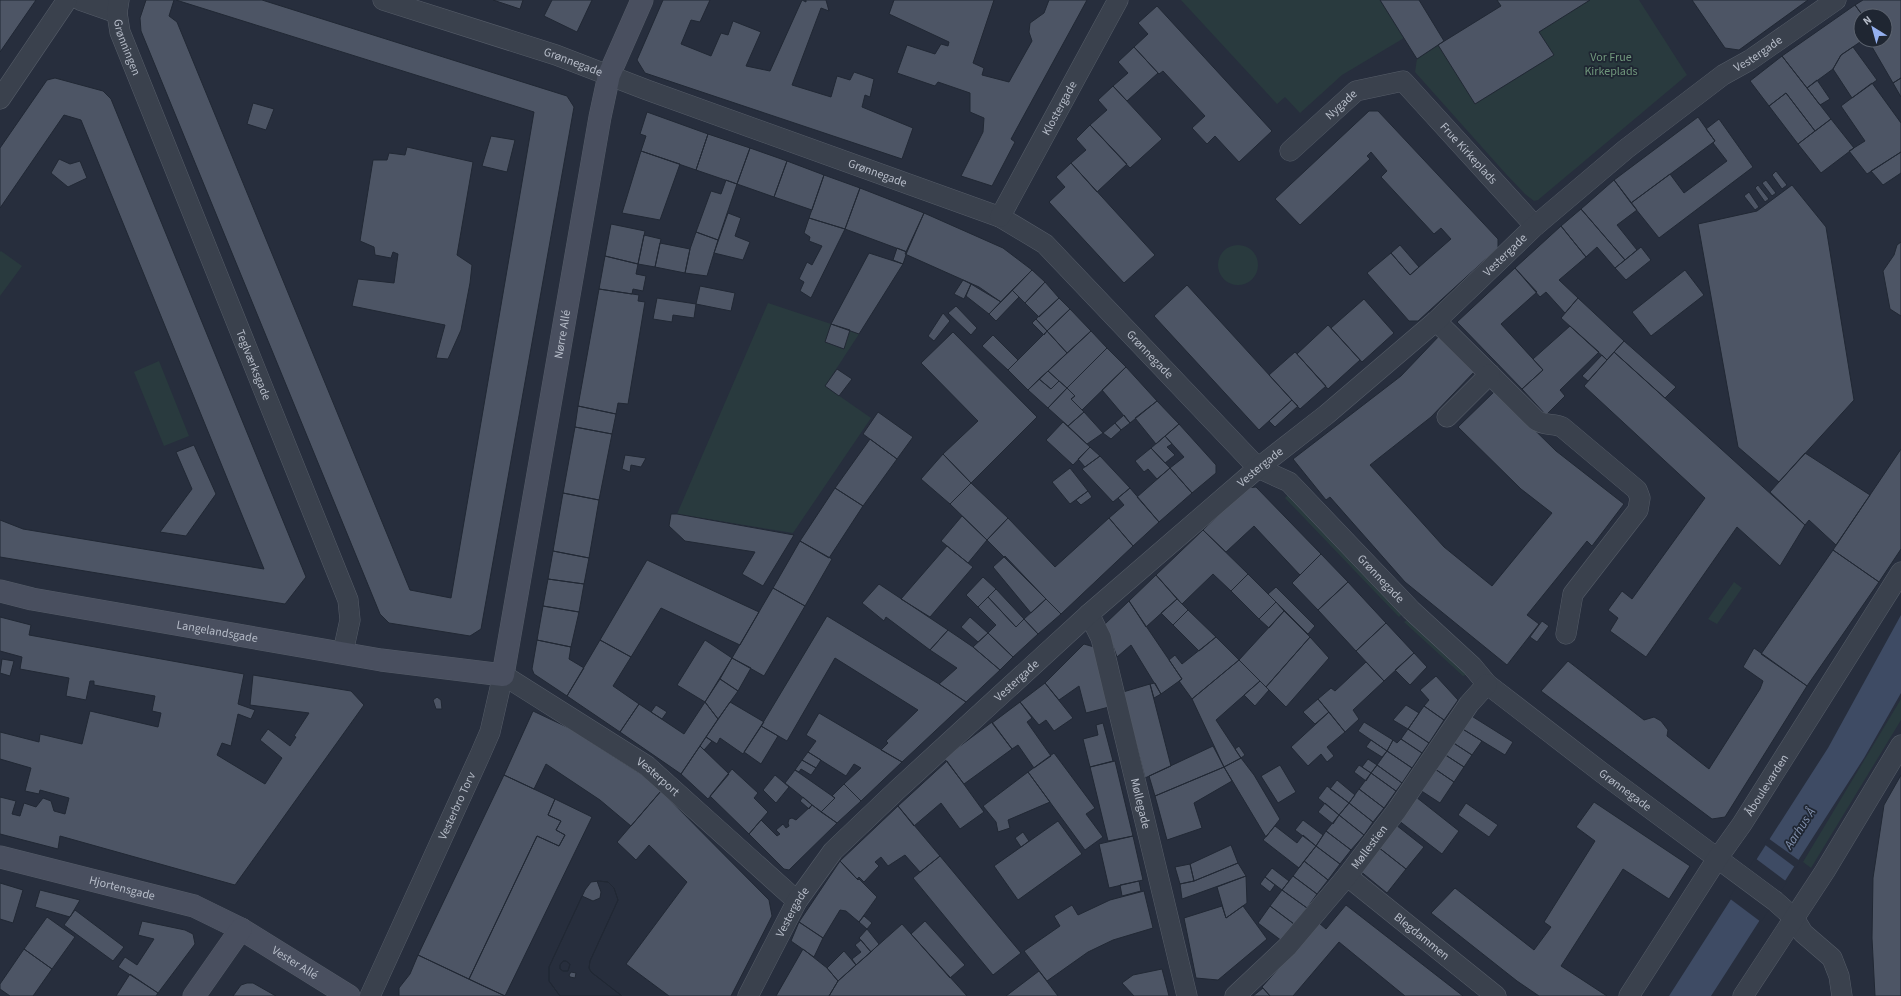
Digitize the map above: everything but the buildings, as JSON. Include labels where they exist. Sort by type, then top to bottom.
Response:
[{"type":"street","points":[[0,99],[67,0]]},
{"type":"street","name":"Grønningen","points":[[80,0],[118,6],[120,32],[139,81]]},
{"type":"street","name":"Grønnegade","points":[[383,0],[556,55],[1000,217],[1045,244],[1258,468],[1288,482],[1411,610],[1472,666],[1487,684],[1787,912]]},
{"type":"street","name":"Nørre Allé","points":[[503,675],[599,122],[609,75],[642,0]]},
{"type":"street","name":"Klostergade","points":[[1000,217],[1118,0]]},
{"type":"street","name":"Vestergade","points":[[748,996],[797,900],[833,851],[897,790],[1089,614],[1258,468],[1326,415],[1436,321],[1535,226],[1626,150],[1723,75],[1750,60],[1836,0]]},
{"type":"street","name":"Teglværksgade","points":[[139,81],[348,600],[350,620],[343,652]]},
{"type":"street","name":"Frue Kirkeplads","points":[[1403,81],[1535,226]]},
{"type":"street","name":"Nygade","points":[[1290,151],[1356,91],[1403,81]]},
{"type":"street","points":[[1436,321],[1536,420],[1542,425],[1558,425],[1562,427],[1637,490],[1640,498],[1638,510],[1573,594],[1566,634]]},
{"type":"street","points":[[1447,417],[1490,374]]},
{"type":"street","name":"Åboulevarden","points":[[1629,996],[1723,863],[1742,824],[1901,572]]},
{"type":"street","name":"Langelandsgade","points":[[0,591],[40,600],[343,652],[380,660],[503,675]]},
{"type":"street","name":"Møllegade","points":[[1089,614],[1101,638],[1187,996]]},
{"type":"street","name":"Vesterport","points":[[503,675],[647,766],[797,900]]},
{"type":"street","name":"Vesterbro Torv","points":[[370,996],[490,732],[503,675]]},
{"type":"street","name":"Møllestien","points":[[1234,996],[1287,947],[1347,876],[1397,810],[1469,704],[1487,684]]},
{"type":"street","points":[[1743,996],[1787,912],[1825,871],[1901,745]]},
{"type":"street","name":"Hjortensgade","points":[[0,857],[194,906],[241,929]]},
{"type":"street","name":"Blegdammen","points":[[1347,876],[1496,996]]},
{"type":"street","points":[[1787,912],[1803,933],[1832,958],[1839,976],[1842,996]]},
{"type":"street","points":[[194,996],[241,929]]},
{"type":"street","name":"Vester Allé","points":[[241,929],[349,996]]},
{"type":"green space","points":[[1181,0],[1380,0],[1404,38],[1342,75],[1300,113],[1285,97],[1277,104]]},
{"type":"green space","name":"Vor Frue Kirkeplads","points":[[1590,0],[1639,0],[1687,75],[1538,200],[1534,201],[1525,194],[1506,174],[1415,72],[1417,59],[1439,45],[1475,104],[1553,55],[1539,32]]},
{"type":"green space","points":[[1234,245],[1242,245],[1249,248],[1255,254],[1258,265],[1255,276],[1249,282],[1242,285],[1234,285],[1227,282],[1221,276],[1218,269],[1218,261],[1221,254],[1227,248]]},
{"type":"green space","points":[[1,251],[22,266],[0,296],[0,252]]},
{"type":"green space","points":[[768,303],[831,324],[825,342],[843,349],[850,330],[859,334],[825,386],[871,418],[793,533],[677,514]]},
{"type":"green space","points":[[159,361],[189,436],[164,446],[134,372]]},
{"type":"green space","points":[[1289,494],[1403,613],[1399,617],[1285,498]]},
{"type":"green space","points":[[1734,582],[1742,588],[1717,624],[1708,619]]},
{"type":"green space","points":[[1408,619],[1467,673],[1466,675],[1463,676],[1404,622]]},
{"type":"green space","points":[[1901,699],[1901,720],[1811,868],[1803,862]]},
{"type":"water","name":"Aarhus Å","points":[[1901,615],[1901,693],[1864,758],[1711,996],[1669,996],[1828,748]]},
{"type":"pier","points":[[1768,838],[1800,861],[1796,868],[1764,844]]},
{"type":"pier","points":[[1755,858],[1787,882],[1761,922],[1729,898]]}]
